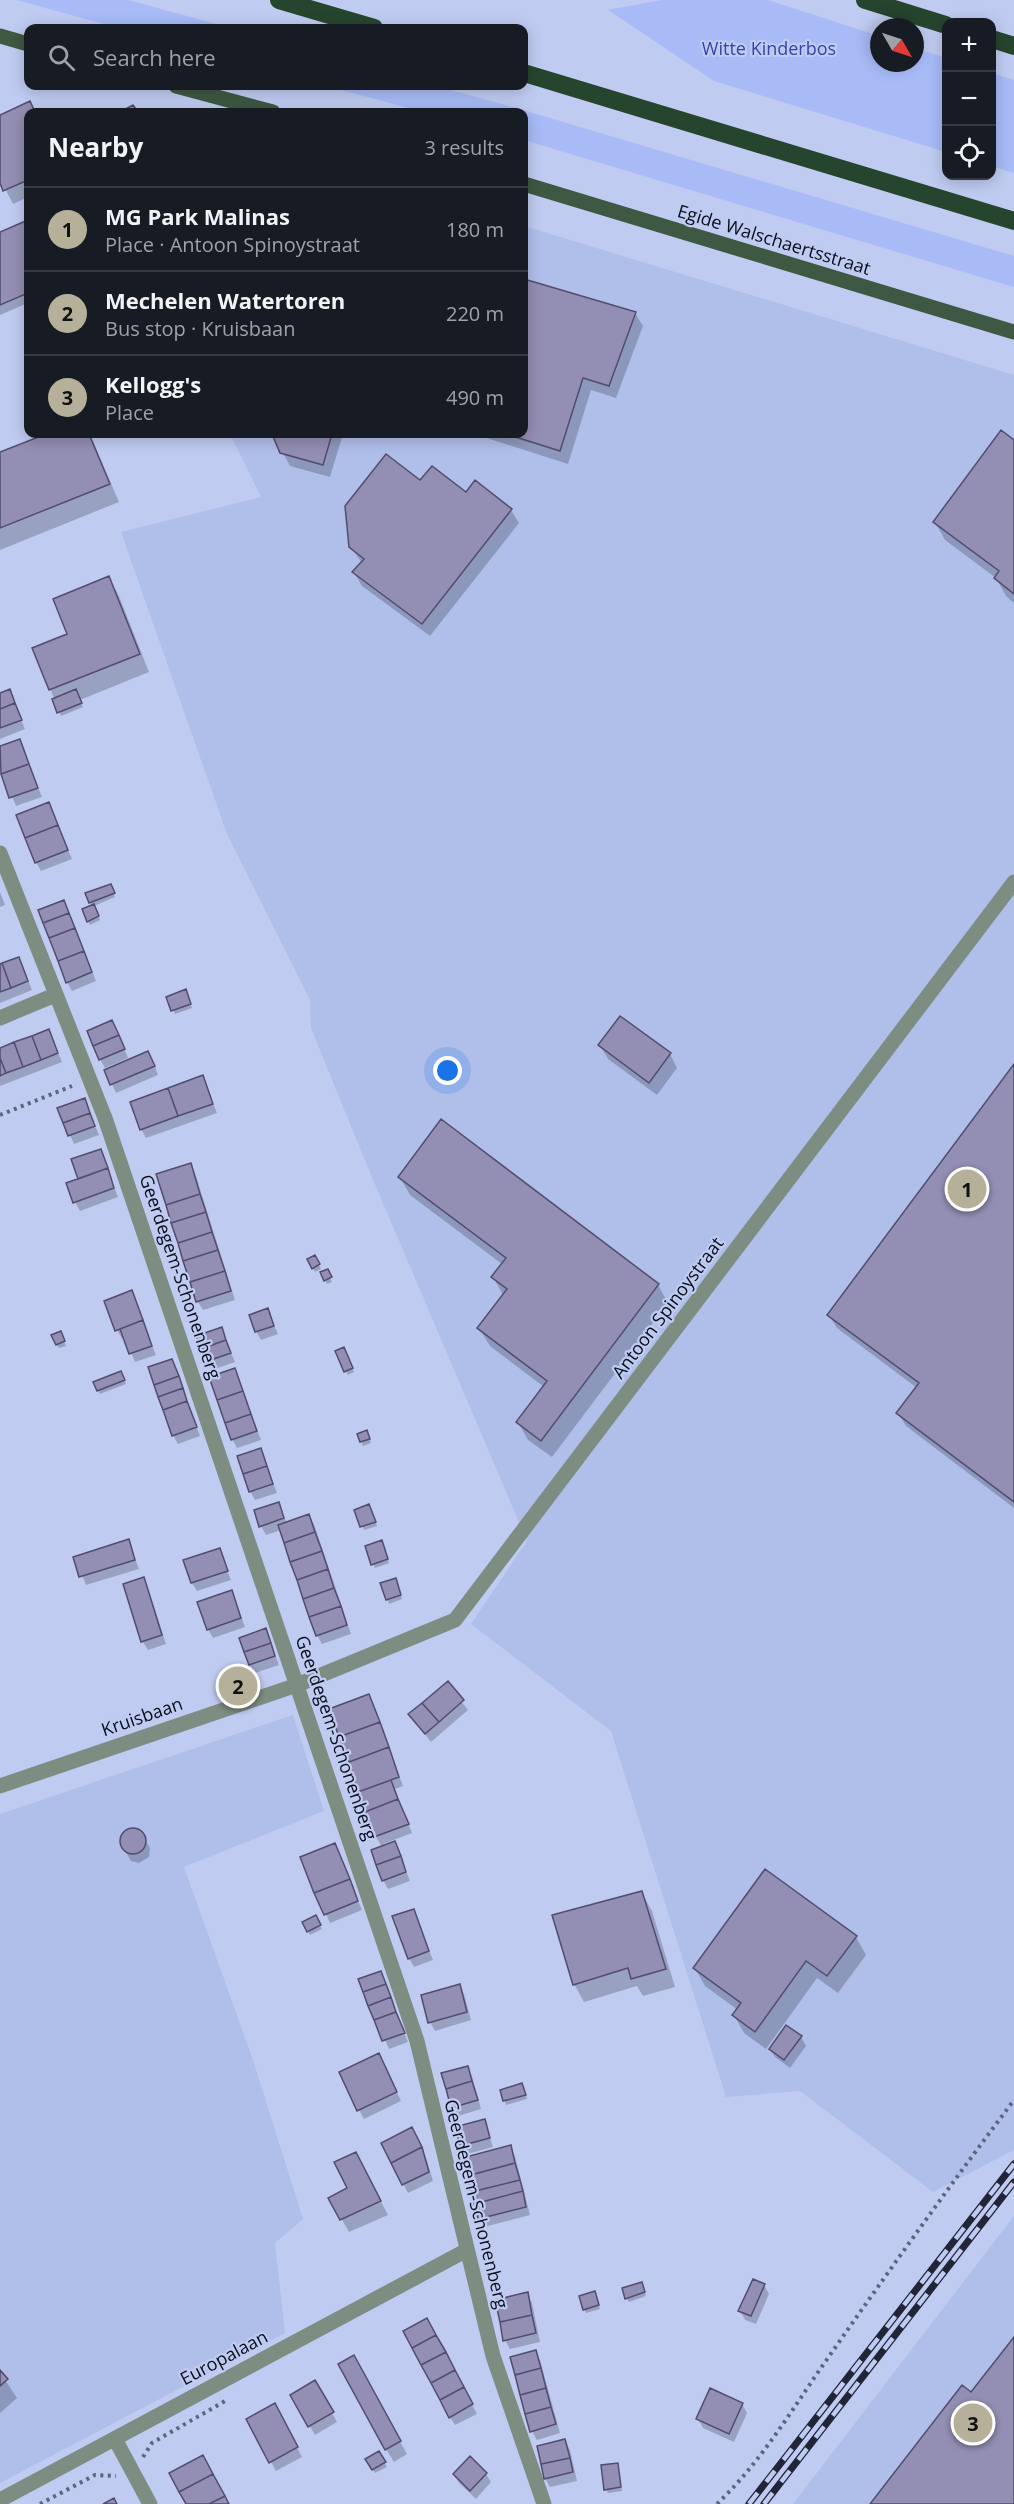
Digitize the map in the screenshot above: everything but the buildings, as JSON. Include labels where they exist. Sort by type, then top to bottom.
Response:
[{"type":"highway","points":[[279,0],[360,24]]},
{"type":"highway","points":[[865,0],[942,24]]},
{"type":"highway","points":[[996,40],[1014,46]]},
{"type":"highway","points":[[528,75],[1014,221]]},
{"type":"main road","points":[[0,36],[24,43]]},
{"type":"main road","points":[[191,90],[258,108]]},
{"type":"main road","name":"Egide Walschaertsstraat","points":[[528,185],[1014,332]]},
{"type":"street","name":"Geerdegem-Schonenberg","points":[[0,853],[105,1118],[417,2041],[493,2356],[544,2504]]},
{"type":"street","name":"Antoon Spinoystraat","points":[[297,1685],[455,1620],[1014,882]]},
{"type":"street","points":[[0,1018],[55,995]]},
{"type":"street","name":"Kruisbaan","points":[[0,1786],[297,1685]]},
{"type":"street","name":"Europalaan","points":[[0,2500],[467,2250]]},
{"type":"street","points":[[115,2439],[150,2504]]},
{"type":"path","points":[[0,1114],[72,1086]]},
{"type":"path","points":[[717,2504],[738,2484],[779,2432],[868,2301],[1014,2100]]},
{"type":"shaded area","points":[[528,227],[1014,375],[1014,2150],[933,2192],[800,2091],[726,2097],[611,1731],[471,1624],[527,1541],[311,1028],[310,1000],[227,834],[121,532],[261,497],[232,438],[528,438]]},
{"type":"shaded area","points":[[293,1715],[324,1811],[184,1867],[253,2060],[303,2219],[275,2243],[285,2333],[0,2483],[0,1814]]},
{"type":"shaded area","points":[[1014,2216],[1014,2504],[793,2504]]},
{"type":"green space","points":[[16,0],[128,0],[216,24],[104,24]]},
{"type":"green space","name":"Witte Kinderbos","points":[[662,0],[768,0],[870,33],[870,72],[924,72],[924,51],[942,57],[942,151],[714,81],[608,10]]},
{"type":"green space","points":[[996,74],[1014,80],[1014,173],[996,167]]},
{"type":"green space","points":[[341,90],[451,90],[516,108],[409,108]]},
{"type":"green space","points":[[528,111],[1014,256],[1014,287],[528,141]]},
{"type":"railway","points":[[749,2504],[1014,2164]]},
{"type":"railway","points":[[764,2504],[1014,2182]]},
{"type":"place","name":"MG Park Malinas","points":[[967,1189]]},
{"type":"place","name":"Mechelen Watertoren","points":[[238,1686]]},
{"type":"place","name":"Kellogg's","points":[[973,2423]]}]
